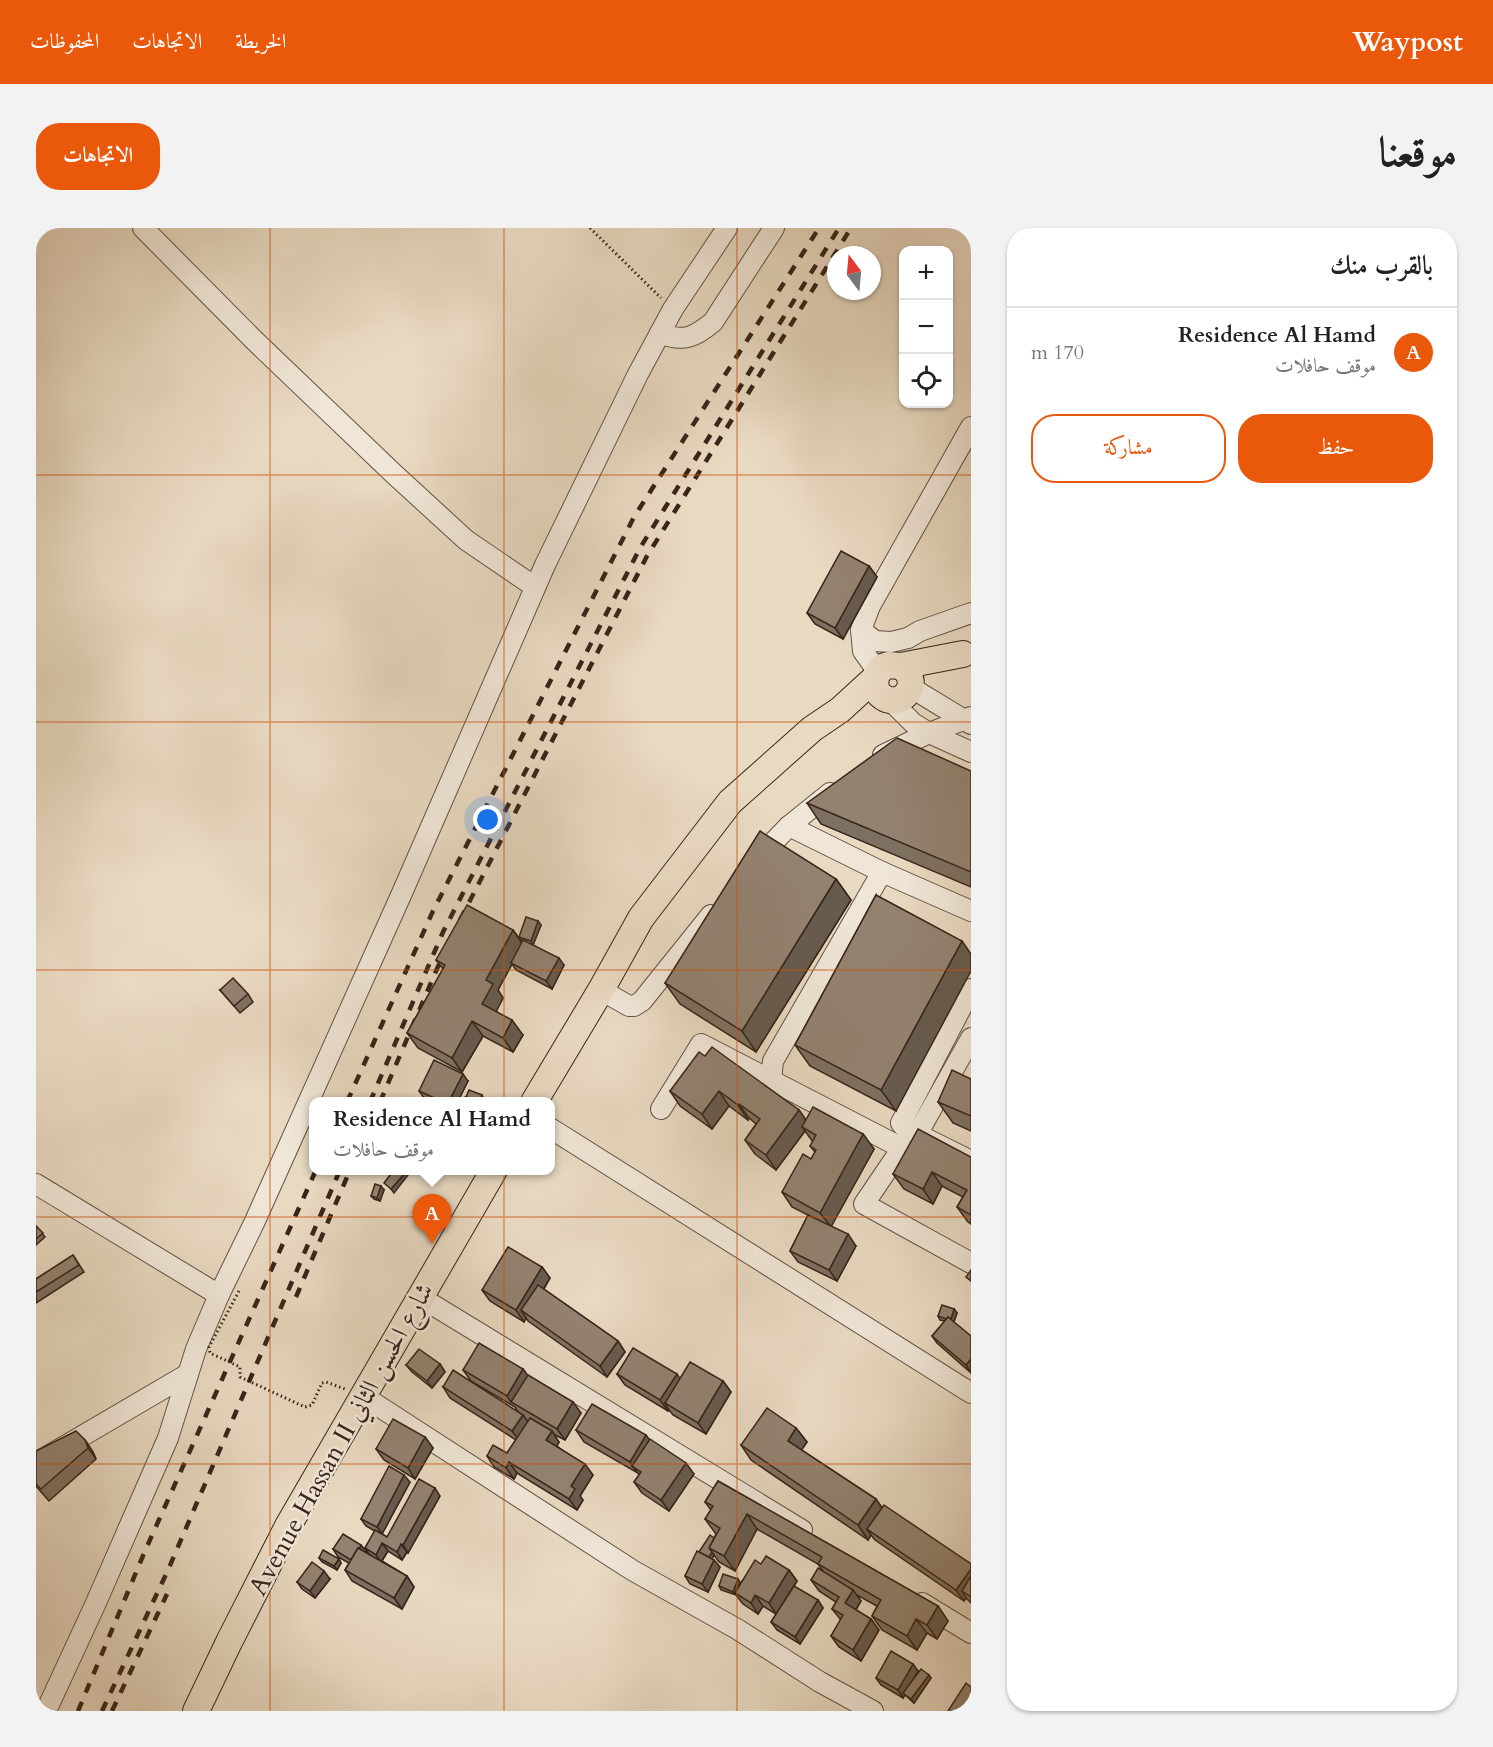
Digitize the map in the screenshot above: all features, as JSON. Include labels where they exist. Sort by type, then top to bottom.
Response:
[{"type":"main road","points":[[536,1097],[642,918],[730,802],[812,729],[840,710],[892,683],[967,652]]},
{"type":"main road","name":"Avenue Hassan II شارع الحسن الثاني","points":[[196,1711],[288,1526],[491,1175]]},
{"type":"street","points":[[143,228],[255,341],[402,482],[466,540],[535,587]]},
{"type":"street","points":[[311,1097],[535,587],[616,417],[674,309],[728,228]]},
{"type":"street","points":[[660,333],[675,338],[689,337],[713,322],[774,228]]},
{"type":"street","points":[[971,428],[870,606],[861,630],[863,651],[892,683],[913,723],[971,752]]},
{"type":"street","points":[[861,630],[875,641],[891,642],[908,638],[971,613]]},
{"type":"street","points":[[892,683],[968,721]]},
{"type":"street","points":[[867,765],[901,745],[929,733],[968,721]]},
{"type":"street","points":[[744,874],[789,826],[842,784]]},
{"type":"street","points":[[789,826],[882,872],[971,911]]},
{"type":"street","points":[[771,1081],[773,1062],[882,872]]},
{"type":"street","points":[[601,990],[629,1006],[642,1001],[724,898]]},
{"type":"street","points":[[971,989],[902,1122],[905,1128],[971,1161]]},
{"type":"street","points":[[918,1134],[964,1067],[971,1038]]},
{"type":"street","points":[[661,1109],[700,1044],[902,1148],[864,1204],[971,1263]]},
{"type":"street","points":[[935,1057],[964,1067]]},
{"type":"street","points":[[46,1711],[168,1438],[188,1374],[219,1295],[309,1101]]},
{"type":"street","points":[[555,1131],[971,1393]]},
{"type":"street","points":[[36,1184],[219,1295]]},
{"type":"street","points":[[420,1297],[818,1539]]},
{"type":"street","points":[[36,1463],[188,1374]]},
{"type":"street","points":[[363,1396],[632,1570],[737,1629],[820,1682],[873,1711]]},
{"type":"street","points":[[910,1595],[971,1633]]},
{"type":"path","points":[[590,228],[674,309]]},
{"type":"path","points":[[239,1291],[208,1349],[210,1353],[240,1368],[240,1377],[305,1407],[312,1405],[322,1383]]},
{"type":"building","points":[[841,551],[869,566],[835,628],[807,613]]},
{"type":"building","points":[[897,738],[971,771],[971,872],[807,803]]},
{"type":"building","points":[[760,831],[836,879],[742,1031],[665,983]]},
{"type":"building","points":[[876,895],[962,941],[881,1090],[795,1045]]},
{"type":"building","points":[[467,905],[513,930],[486,980],[493,984],[482,1004],[512,1020],[503,1038],[472,1021],[452,1058],[407,1033],[445,965],[436,960]]},
{"type":"building","points":[[526,917],[538,921],[531,941],[519,937]]},
{"type":"building","points":[[523,940],[559,958],[546,981],[511,963]]},
{"type":"building","points":[[233,978],[248,994],[234,1006],[220,990]]},
{"type":"building","points":[[712,1047],[799,1110],[766,1155],[745,1140],[760,1119],[739,1104],[719,1091],[702,1114],[670,1091],[699,1052],[705,1056]]},
{"type":"building","points":[[434,1060],[463,1074],[451,1097],[432,1097],[419,1091]]},
{"type":"building","points":[[952,1070],[971,1079],[971,1116],[938,1102]]},
{"type":"building","points":[[469,1090],[482,1095],[481,1097],[466,1097]]},
{"type":"building","points":[[813,1107],[863,1134],[820,1213],[782,1192],[803,1154],[811,1159],[816,1150],[810,1146],[816,1135],[802,1127]]},
{"type":"building","points":[[918,1129],[971,1157],[971,1215],[957,1207],[967,1190],[932,1172],[923,1189],[893,1174]]},
{"type":"building","points":[[390,1175],[403,1175],[391,1189],[384,1183]]},
{"type":"building","points":[[375,1184],[381,1186],[377,1198],[371,1196]]},
{"type":"building","points":[[808,1215],[848,1234],[829,1270],[790,1251]]},
{"type":"building","points":[[36,1226],[43,1233],[36,1239]]},
{"type":"building","points":[[508,1247],[542,1267],[516,1310],[482,1290]]},
{"type":"building","points":[[73,1255],[79,1265],[36,1292],[36,1279]]},
{"type":"building","points":[[971,1270],[971,1281],[966,1277]]},
{"type":"building","points":[[538,1285],[618,1341],[600,1366],[521,1310]]},
{"type":"building","points":[[942,1305],[954,1309],[951,1319],[938,1316]]},
{"type":"building","points":[[948,1317],[971,1336],[971,1359],[966,1365],[932,1336]]},
{"type":"building","points":[[479,1343],[523,1369],[507,1396],[463,1370]]},
{"type":"building","points":[[633,1348],[677,1374],[660,1400],[617,1374]]},
{"type":"building","points":[[419,1349],[440,1364],[427,1381],[406,1365]]},
{"type":"building","points":[[690,1362],[723,1381],[698,1423],[665,1403]]},
{"type":"building","points":[[453,1370],[523,1415],[512,1431],[443,1387]]},
{"type":"building","points":[[528,1375],[573,1402],[557,1429],[511,1402]]},
{"type":"building","points":[[592,1404],[646,1435],[630,1462],[576,1430]]},
{"type":"building","points":[[767,1408],[796,1428],[788,1441],[876,1499],[858,1525],[741,1445]]},
{"type":"building","points":[[530,1418],[552,1431],[546,1440],[585,1464],[571,1486],[575,1489],[569,1499],[509,1462],[506,1468],[487,1456],[493,1445],[507,1453]]},
{"type":"building","points":[[393,1419],[425,1437],[408,1468],[376,1449]]},
{"type":"building","points":[[76,1431],[85,1440],[88,1448],[41,1489],[36,1484],[36,1451]]},
{"type":"building","points":[[650,1439],[686,1463],[661,1500],[634,1482],[641,1472],[632,1466]]},
{"type":"building","points":[[389,1466],[404,1475],[377,1527],[361,1519]]},
{"type":"building","points":[[419,1479],[435,1488],[403,1545],[401,1544],[397,1552],[382,1543],[376,1555],[365,1548],[375,1530],[387,1537]]},
{"type":"building","points":[[718,1481],[938,1606],[927,1625],[916,1619],[907,1636],[872,1616],[881,1600],[818,1564],[822,1557],[747,1514],[724,1556],[709,1548],[720,1528],[705,1519],[713,1506],[705,1502]]},
{"type":"building","points":[[884,1505],[971,1564],[971,1569],[956,1590],[867,1529]]},
{"type":"building","points":[[343,1534],[361,1545],[351,1560],[333,1549]]},
{"type":"building","points":[[710,1535],[714,1538],[709,1548],[712,1552],[709,1557],[699,1552]]},
{"type":"building","points":[[358,1548],[407,1576],[394,1598],[345,1570]]},
{"type":"building","points":[[323,1550],[339,1559],[334,1566],[319,1558]]},
{"type":"building","points":[[697,1551],[714,1560],[702,1584],[685,1576]]},
{"type":"building","points":[[766,1556],[789,1570],[769,1603],[755,1595],[751,1603],[735,1593],[755,1560],[761,1564]]},
{"type":"building","points":[[312,1562],[324,1571],[310,1591],[297,1582]]},
{"type":"building","points":[[818,1568],[853,1590],[845,1603],[871,1619],[853,1650],[831,1636],[843,1615],[832,1609],[839,1597],[811,1580]]},
{"type":"building","points":[[723,1574],[738,1579],[733,1592],[719,1586]]},
{"type":"building","points":[[971,1576],[971,1597],[962,1591]]},
{"type":"building","points":[[794,1586],[818,1600],[795,1637],[771,1622]]},
{"type":"building","points":[[891,1651],[913,1664],[898,1690],[876,1678]]},
{"type":"building","points":[[921,1669],[929,1675],[911,1699],[903,1693]]},
{"type":"building","points":[[966,1683],[971,1687],[971,1701],[965,1711],[948,1711]]},
{"type":"railway","points":[[349,1097],[433,911],[634,517],[819,228]]},
{"type":"railway","points":[[372,1097],[443,932],[640,548],[839,228]]},
{"type":"railway","points":[[460,920],[647,556],[851,228]]},
{"type":"railway","points":[[382,1097],[445,950]]},
{"type":"railway","points":[[78,1711],[145,1551],[314,1175]]},
{"type":"railway","points":[[102,1711],[168,1570],[338,1175]]},
{"type":"railway","points":[[296,1297],[348,1175]]},
{"type":"railway","points":[[112,1711],[167,1594]]},
{"type":"place","name":"Residence Al Hamd","points":[[432,1244]]}]
